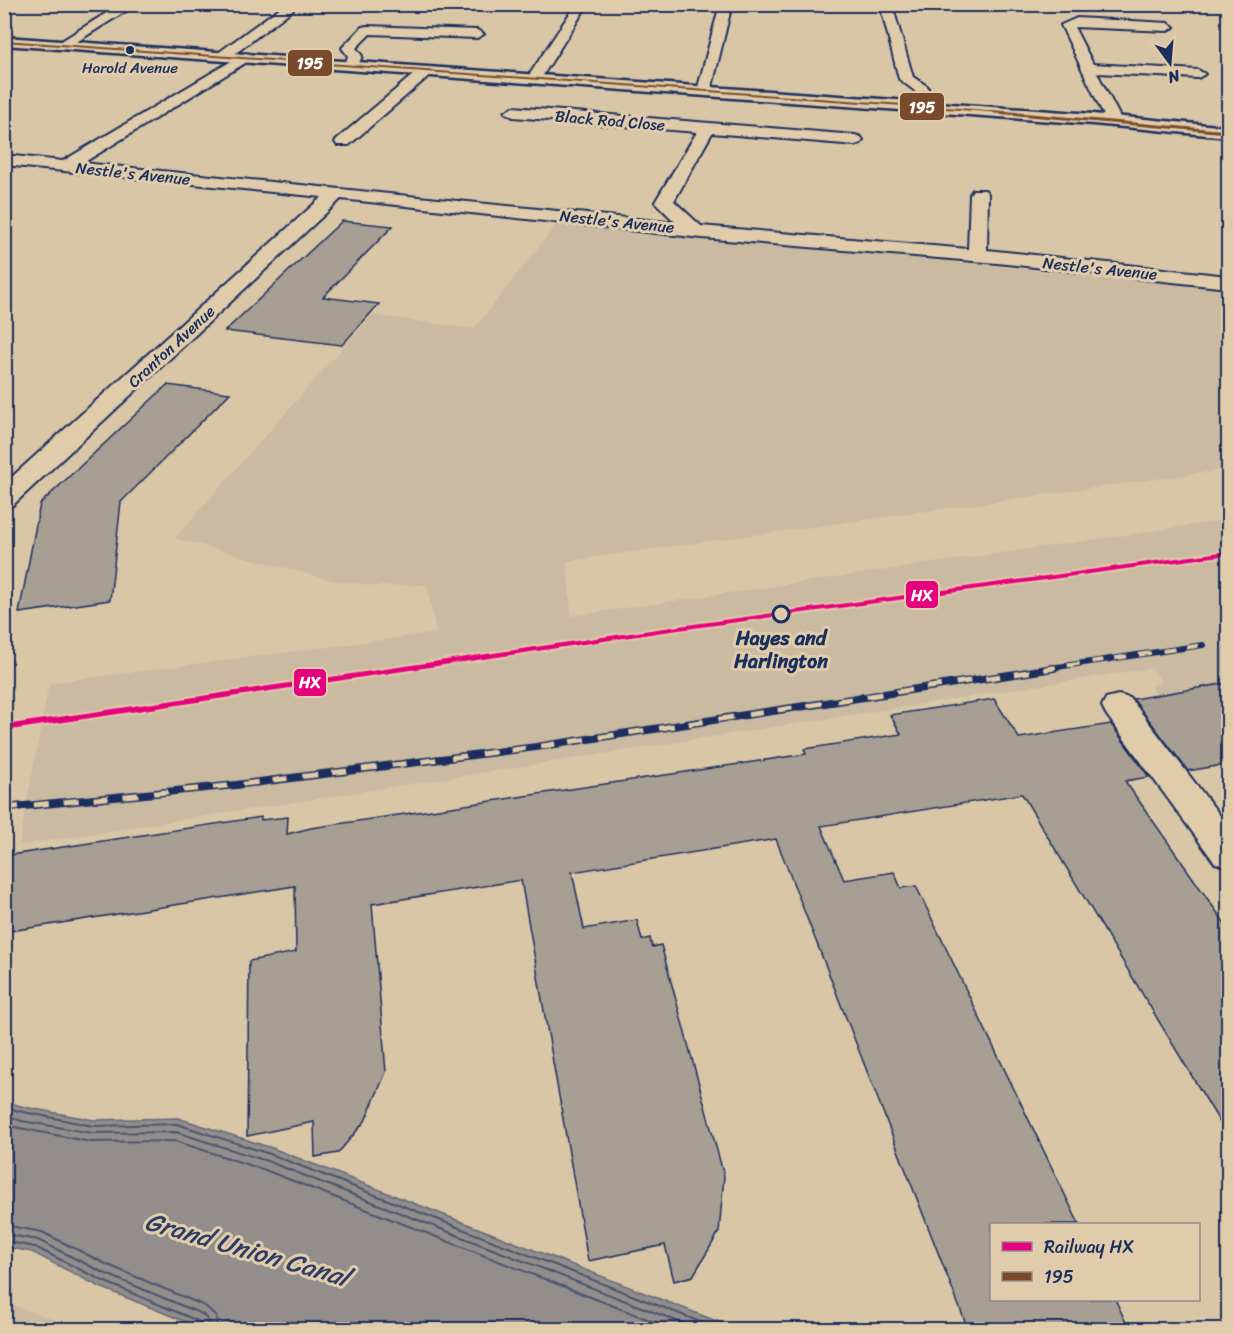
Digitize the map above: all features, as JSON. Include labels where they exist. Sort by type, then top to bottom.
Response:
[{"type":"main road","points":[[4,41],[927,107],[1228,132]]},
{"type":"street","points":[[62,45],[131,4]]},
{"type":"street","points":[[223,56],[294,4]]},
{"type":"street","points":[[533,80],[582,4]]},
{"type":"street","points":[[704,91],[726,4]]},
{"type":"street","points":[[878,4],[946,7]]},
{"type":"street","points":[[886,5],[906,79],[921,89],[927,107]]},
{"type":"street","points":[[1114,121],[1066,25],[1069,23],[1168,27]]},
{"type":"street","points":[[352,65],[355,56],[349,48],[366,30],[477,34]]},
{"type":"street","points":[[66,166],[245,57]]},
{"type":"street","points":[[1089,68],[1198,74]]},
{"type":"street","points":[[343,142],[424,72]]},
{"type":"street","name":"Black Rod Close","points":[[513,112],[855,140]]},
{"type":"street","points":[[595,219],[652,205],[707,128]]},
{"type":"street","name":"Nestle's Avenue","points":[[4,160],[694,230],[977,255],[1228,282]]},
{"type":"street","name":"Cranton Avenue","points":[[4,499],[337,193]]},
{"type":"street","points":[[977,255],[979,194]]},
{"type":"street","points":[[652,205],[694,230]]},
{"type":"street","points":[[1118,706],[1228,852]]},
{"type":"shaded area","points":[[557,224],[1228,289],[1228,469],[567,561],[571,616],[1228,520],[1228,764],[1181,772],[1127,700],[1158,695],[1150,686],[1162,682],[1152,668],[19,845],[49,683],[436,633],[427,585],[376,586],[331,580],[175,538],[372,315],[474,329]]},
{"type":"shaded area","points":[[5,1302],[80,1329],[5,1329]]},
{"type":"water","name":"Grand Union Canal","points":[[5,1101],[24,1107],[94,1120],[178,1118],[272,1148],[737,1329],[203,1329],[98,1286],[32,1252],[5,1247]]},
{"type":"building","points":[[342,221],[393,226],[323,297],[379,304],[342,345],[225,331]]},
{"type":"building","points":[[167,385],[230,393],[121,502],[110,600],[19,613],[40,504]]},
{"type":"building","points":[[1228,683],[1228,764],[1188,771],[1133,699]]},
{"type":"building","points":[[994,699],[1019,738],[1111,724],[1149,777],[1125,781],[1228,928],[1228,1136],[1022,794],[821,826],[844,880],[894,872],[901,888],[916,886],[1079,1223],[990,1223],[990,1301],[1116,1301],[1129,1329],[968,1329],[776,839],[572,872],[584,929],[637,920],[642,940],[650,938],[652,947],[661,945],[724,1176],[719,1232],[693,1276],[674,1281],[665,1245],[588,1261],[521,880],[372,904],[386,1072],[365,1121],[338,1153],[315,1157],[314,1122],[247,1136],[249,961],[296,952],[295,886],[4,932],[4,856],[261,817],[261,820],[288,817],[287,834],[311,828],[806,754],[804,749],[901,734],[890,715]]},
{"type":"railway","points":[[1044,669],[1203,645]]},
{"type":"railway","points":[[4,808],[236,785],[536,747],[1054,668]]},
{"type":"rail line","name":"HX","points":[[4,728],[657,631],[1228,553]]},
{"type":"transit line","name":"195","points":[[4,41],[1093,119],[1228,132]]},
{"type":"place","name":"Harold Avenue","points":[[130,50]]},
{"type":"place","name":"Hayes and Harlington","points":[[781,614]]}]
